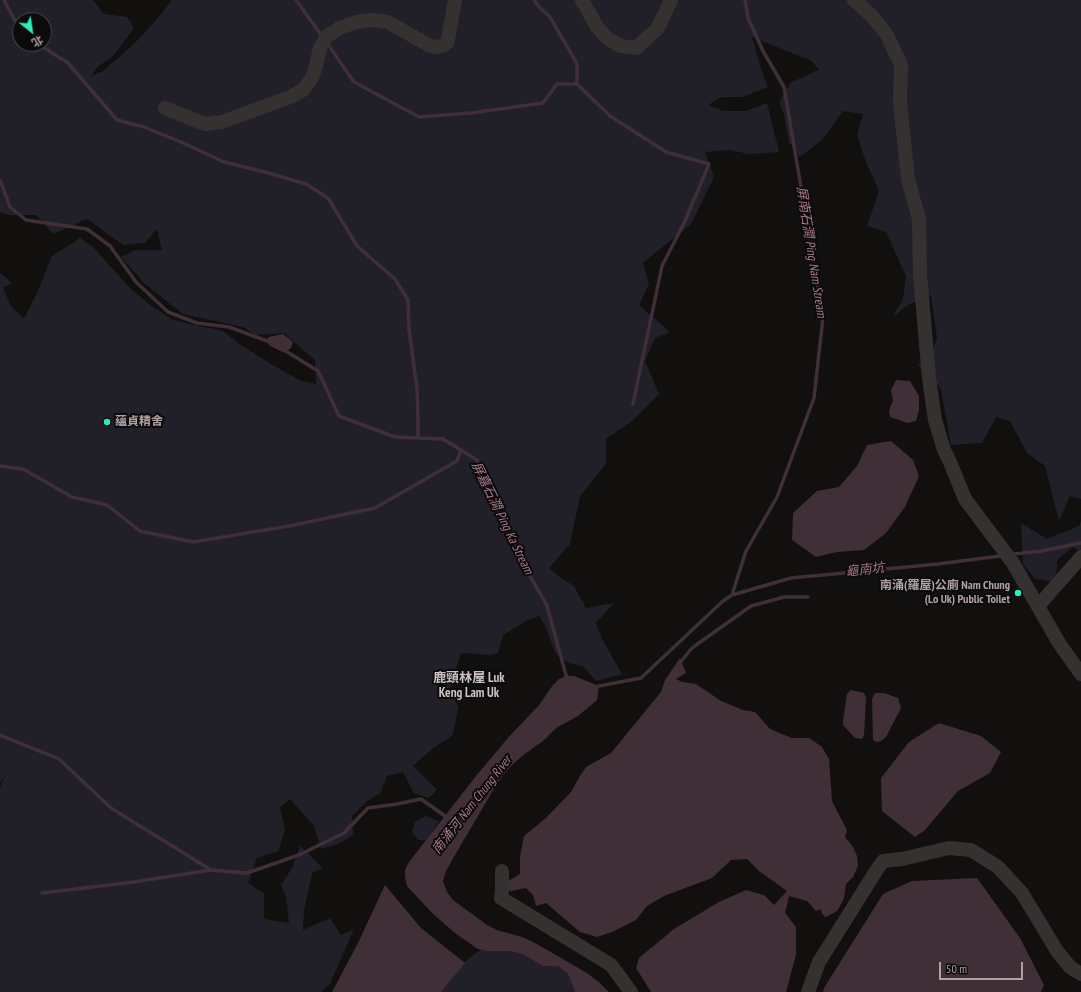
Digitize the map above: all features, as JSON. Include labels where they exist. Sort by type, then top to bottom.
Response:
[{"type":"street","points":[[165,108],[206,124],[213,124],[290,97],[303,90],[311,79],[324,39],[335,30],[356,22],[370,20],[388,22],[430,46],[442,46],[447,43],[448,40],[455,0]]},
{"type":"street","points":[[582,0],[596,27],[604,35],[612,42],[621,46],[636,48],[658,28],[671,0]]},
{"type":"street","points":[[854,0],[872,16],[887,35],[901,66],[900,102],[908,180],[919,219],[920,274],[928,378],[935,420],[944,450],[965,498],[1013,563],[1039,605],[1059,643],[1081,674]]},
{"type":"street","points":[[1039,605],[1081,557]]},
{"type":"street","points":[[808,992],[819,962],[883,861],[902,859],[949,848],[972,850],[998,867],[1022,893],[1058,951],[1070,967],[1081,974]]},
{"type":"street","points":[[502,871],[502,890],[500,898],[611,965],[631,992]]},
{"type":"shaded area","points":[[0,0],[93,0],[104,14],[127,17],[134,28],[114,55],[95,69],[92,76],[103,71],[135,43],[172,0],[1081,0],[1081,499],[1070,496],[1059,521],[1045,466],[1027,453],[1010,421],[996,417],[982,443],[951,445],[941,389],[918,365],[932,352],[937,338],[931,295],[908,305],[892,318],[903,299],[906,276],[886,232],[867,226],[879,191],[866,162],[857,135],[863,114],[843,111],[823,139],[800,157],[789,142],[784,115],[779,102],[790,83],[819,70],[812,61],[752,37],[768,87],[742,97],[722,97],[708,105],[723,111],[746,111],[767,103],[779,152],[749,154],[730,150],[705,152],[714,177],[691,224],[643,263],[649,284],[639,305],[670,332],[655,338],[645,361],[659,394],[632,421],[606,439],[606,464],[580,496],[570,544],[549,568],[574,586],[586,608],[614,603],[596,623],[603,641],[622,674],[596,681],[584,667],[564,661],[555,652],[545,625],[539,616],[528,620],[503,635],[498,653],[490,655],[461,653],[450,686],[458,708],[453,735],[432,749],[413,766],[437,790],[428,798],[414,793],[403,772],[387,776],[380,794],[367,801],[352,816],[353,835],[338,844],[321,849],[314,826],[290,799],[280,807],[285,830],[278,851],[257,858],[248,883],[264,893],[264,919],[289,923],[286,896],[281,885],[292,868],[300,846],[323,868],[312,873],[304,911],[303,930],[330,918],[341,935],[354,929],[330,984],[321,992],[0,992],[0,788],[5,775],[0,782],[0,273],[12,283],[3,288],[11,306],[24,319],[37,293],[52,256],[80,238],[93,247],[129,287],[149,304],[173,320],[223,331],[241,345],[269,363],[301,381],[316,384],[315,360],[284,333],[256,335],[243,327],[183,314],[145,284],[121,257],[135,250],[162,250],[157,229],[145,243],[123,245],[87,219],[53,234],[36,215],[7,215],[0,212]]},
{"type":"shaded area","points":[[1081,521],[1081,551],[1073,547],[1057,560],[1056,582],[1035,579],[1023,564],[1021,523],[1047,539],[1079,526]]},
{"type":"shaded area","points":[[426,816],[439,821],[427,841],[418,840],[412,832],[415,822]]},
{"type":"shaded area","points":[[480,950],[510,951],[522,954],[543,966],[558,966],[568,974],[575,992],[430,992],[436,984]]},
{"type":"water","points":[[283,334],[293,342],[291,348],[285,353],[270,346],[266,341],[269,337]]},
{"type":"water","points":[[896,380],[910,381],[919,396],[919,410],[916,421],[908,423],[890,417],[889,411],[893,400],[891,390]]},
{"type":"water","points":[[891,441],[913,460],[919,476],[905,507],[886,533],[864,550],[837,552],[816,557],[792,540],[793,513],[817,491],[839,487],[857,466],[867,445]]},
{"type":"water","points":[[680,658],[686,673],[676,679],[682,682],[696,684],[721,701],[743,710],[755,712],[770,729],[792,738],[809,738],[822,747],[829,759],[832,801],[847,830],[845,837],[853,847],[857,856],[858,866],[853,877],[846,884],[844,898],[837,911],[826,917],[822,914],[821,909],[816,911],[807,901],[789,896],[785,913],[796,927],[796,955],[786,992],[651,992],[636,968],[639,958],[674,929],[719,902],[746,890],[764,895],[774,905],[787,891],[759,871],[747,859],[731,860],[712,878],[664,896],[647,906],[636,920],[612,932],[597,937],[580,932],[546,903],[536,906],[533,895],[526,888],[512,891],[506,890],[505,883],[520,874],[520,857],[524,836],[546,818],[571,792],[586,767],[611,753],[661,692],[665,680]]},
{"type":"water","name":"南涌河 Nam Chung River","points":[[566,676],[574,676],[599,686],[597,700],[578,716],[556,728],[543,741],[522,756],[509,768],[498,782],[455,855],[446,871],[443,881],[447,892],[453,900],[487,925],[535,943],[587,973],[609,992],[575,992],[568,974],[558,966],[543,966],[522,954],[510,951],[485,951],[478,949],[455,933],[433,914],[407,886],[405,877],[405,870],[409,862],[476,776],[507,739],[539,705],[553,685],[559,679]]},
{"type":"water","points":[[851,690],[864,693],[866,697],[864,735],[862,739],[855,738],[843,725],[847,694]]},
{"type":"water","points":[[875,693],[884,693],[898,698],[901,708],[886,737],[881,741],[876,742],[873,740],[872,699]]},
{"type":"water","points":[[939,723],[981,736],[1001,752],[990,773],[958,791],[925,830],[915,837],[882,811],[881,778],[909,742]]},
{"type":"water","points":[[977,878],[1020,938],[1044,985],[1041,992],[823,992],[824,988],[883,894],[912,881]]},
{"type":"water","points":[[385,885],[421,928],[465,963],[441,992],[332,992],[358,943]]},
{"type":"waterway","points":[[4,0],[12,15]]},
{"type":"waterway","points":[[296,0],[322,36]]},
{"type":"waterway","points":[[534,0],[550,17],[577,64],[577,84]]},
{"type":"waterway","name":"屏南石澗 Ping Nam Stream","points":[[599,686],[641,678],[723,601],[732,595],[746,551],[777,497],[814,398],[823,317],[784,87],[763,51],[748,18],[745,0]]},
{"type":"waterway","points":[[327,43],[354,82],[419,117],[471,113],[543,103],[557,84],[577,84],[610,116],[666,152],[709,164],[685,221],[662,266],[633,404]]},
{"type":"waterway","points":[[51,52],[68,63],[117,120],[144,127],[224,162],[306,184],[328,198],[357,246],[395,279],[408,300],[409,329],[417,389],[418,438]]},
{"type":"waterway","name":"屏嘉石澗 Ping Ka Stream","points":[[0,180],[10,207],[26,220],[87,229],[110,246],[136,282],[168,312],[197,323],[229,327],[270,342]]},
{"type":"waterway","name":"屏嘉石澗 Ping Ka Stream","points":[[284,350],[318,371],[339,416],[395,437],[443,439],[477,460],[515,549],[547,606],[567,679]]},
{"type":"waterway","points":[[0,466],[23,469],[72,497],[107,505],[140,531],[193,542],[289,526],[375,508],[457,461],[461,450]]},
{"type":"waterway","name":"龜南坑","points":[[1014,554],[1042,551],[1081,543]]},
{"type":"waterway","name":"龜南坑","points":[[732,595],[791,578],[938,564],[1000,556]]},
{"type":"waterway","points":[[679,664],[692,648],[751,606],[784,597],[808,597]]},
{"type":"waterway","name":"南涌河 Nam Chung River","points":[[0,735],[59,759],[111,808],[211,870],[247,873],[299,855],[344,833],[368,808],[421,799],[445,816],[447,820]]},
{"type":"waterway","points":[[42,893],[134,882],[211,870]]},
{"type":"place","name":"蘊貞精舍","points":[[107,422]]},
{"type":"place","name":"南涌(羅屋)公廁 Nam Chung (Lo Uk) Public Toilet","points":[[1018,593]]},
{"type":"district","name":"鹿頸林屋 Luk Keng Lam Uk","points":[[469,686]]}]
